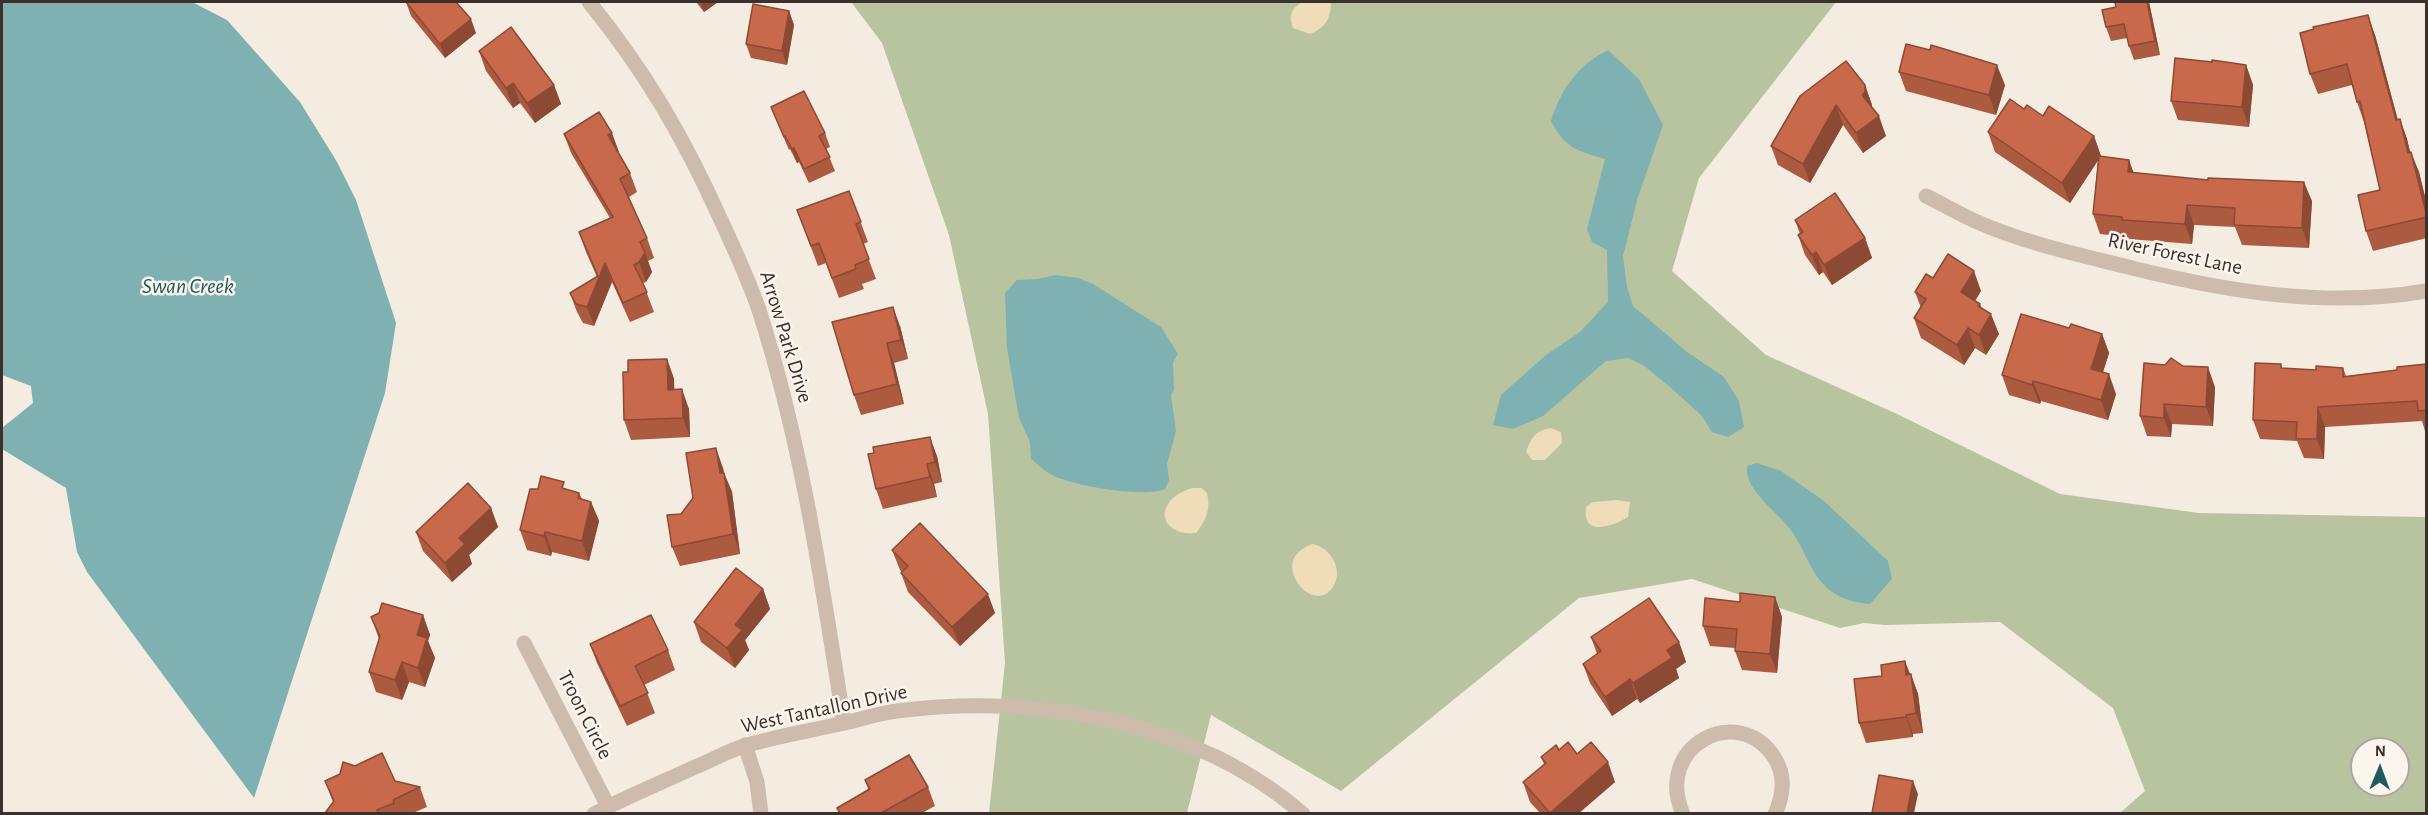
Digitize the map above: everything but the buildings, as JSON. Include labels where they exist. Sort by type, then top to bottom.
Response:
[{"type":"street","name":"Arrow Park Drive","points":[[588,2],[646,78],[677,128],[734,248],[758,307],[773,357],[806,501],[844,723]]},
{"type":"street","name":"River Forest Lane","points":[[1926,195],[1975,221],[2015,236],[2106,262],[2212,286],[2310,299],[2396,296],[2427,291]]},
{"type":"street","name":"Troon Circle","points":[[524,643],[601,810]]},
{"type":"street","name":"West Tantallon Drive","points":[[601,810],[745,745],[896,711],[947,707],[1014,707],[1090,715],[1147,729],[1202,749],[1244,770],[1303,813]]},
{"type":"street","points":[[1683,813],[1677,800],[1675,782],[1679,765],[1689,750],[1703,739],[1720,733],[1738,733],[1755,739],[1769,750],[1779,765],[1783,782],[1781,800],[1775,813]]},
{"type":"street","points":[[745,745],[757,782],[761,813]]},
{"type":"green space","points":[[851,2],[1836,2],[1699,178],[1672,271],[1766,355],[1897,414],[2060,494],[2199,513],[2426,517],[2426,813],[2120,813],[2145,791],[2113,708],[2000,622],[1885,625],[1864,623],[1840,628],[1692,579],[1579,598],[1341,791],[1211,715],[1187,813],[989,813],[1005,663],[988,414],[949,235],[882,43]]},
{"type":"sand","points":[[1302,2],[1329,2],[1331,4],[1326,23],[1310,34],[1293,28],[1292,24],[1292,13],[1295,7]]},
{"type":"sand","points":[[1551,428],[1561,432],[1562,443],[1545,460],[1532,460],[1526,452],[1532,439],[1541,431]]},
{"type":"sand","points":[[1192,488],[1202,488],[1207,493],[1207,515],[1196,533],[1183,533],[1167,523],[1165,511],[1173,498]]},
{"type":"sand","points":[[1617,500],[1630,502],[1628,517],[1607,526],[1594,526],[1589,523],[1586,517],[1586,507],[1593,502]]},
{"type":"sand","points":[[1312,544],[1330,554],[1336,567],[1337,574],[1333,587],[1324,595],[1308,593],[1299,585],[1293,574],[1294,558],[1301,550]]},
{"type":"water","name":"Swan Creek","points":[[2,2],[192,2],[227,20],[300,102],[337,162],[356,200],[396,323],[385,393],[254,798],[87,572],[77,552],[66,488],[2,449],[2,428],[33,403],[31,386],[2,375]]},
{"type":"water","points":[[1608,50],[1639,79],[1663,125],[1638,197],[1623,256],[1627,287],[1633,306],[1687,352],[1724,377],[1739,401],[1744,427],[1728,437],[1712,432],[1702,416],[1670,387],[1643,365],[1628,358],[1606,361],[1543,416],[1513,429],[1493,425],[1501,395],[1546,355],[1580,332],[1608,302],[1607,250],[1592,242],[1587,229],[1605,159],[1567,143],[1551,121],[1572,79],[1588,63]]},
{"type":"water","points":[[1055,275],[1078,278],[1093,284],[1161,327],[1178,354],[1173,362],[1174,390],[1171,395],[1176,431],[1167,464],[1169,480],[1165,489],[1142,492],[1110,490],[1077,484],[1051,474],[1031,459],[1030,442],[1019,418],[1007,348],[1005,293],[1017,280],[1039,279]]},
{"type":"water","points":[[1757,463],[1781,471],[1824,501],[1888,561],[1892,579],[1870,604],[1840,597],[1829,590],[1819,579],[1793,533],[1751,484],[1747,466]]}]
